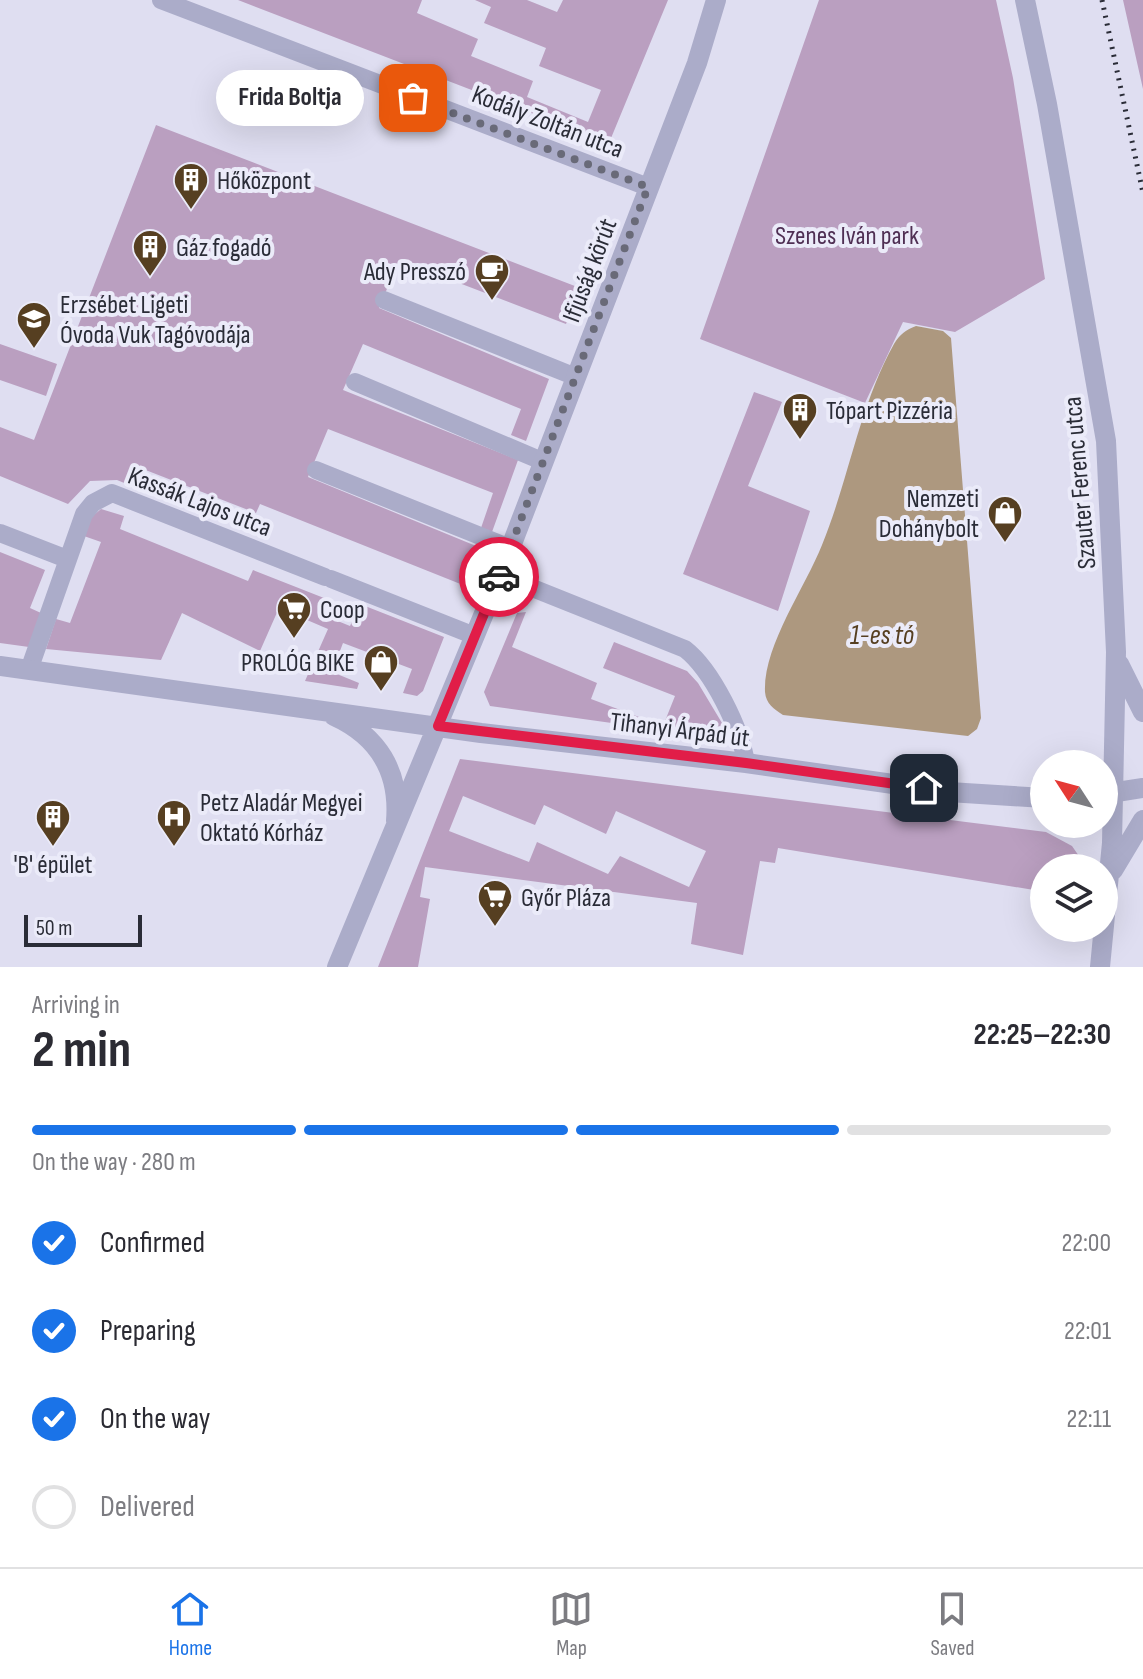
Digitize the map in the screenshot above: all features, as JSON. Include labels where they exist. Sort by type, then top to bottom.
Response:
[{"type":"street","name":"Kodály Zoltán utca","points":[[161,0],[648,187]]},
{"type":"street","name":"Ifjúság körút","points":[[337,967],[394,837],[500,575],[697,63],[716,0]]},
{"type":"street","name":"Szauter Ferenc utca","points":[[1025,0],[1106,441],[1116,652],[1111,750]]},
{"type":"street","points":[[384,300],[576,377]]},
{"type":"street","points":[[355,382],[542,461]]},
{"type":"street","points":[[316,470],[510,548]]},
{"type":"street","name":"Kassák Lajos utca","points":[[67,559],[84,514],[93,503],[112,493],[475,636]]},
{"type":"street","points":[[0,533],[67,559],[29,670]]},
{"type":"street","points":[[500,575],[685,649],[707,674],[736,728],[746,763]]},
{"type":"street","points":[[1116,652],[1124,678],[1143,712]]},
{"type":"street","name":"Tihanyi Árpád út","points":[[0,666],[949,792],[1030,797]]},
{"type":"street","name":"Tihanyi Árpád út","points":[[310,707],[354,726],[383,756],[392,773],[397,799],[394,837]]},
{"type":"street","points":[[1118,792],[1143,788]]},
{"type":"street","points":[[1118,862],[1143,820]]},
{"type":"street","name":"Szauter Ferenc utca","points":[[1100,967],[1102,942]]},
{"type":"green space","points":[[238,0],[422,0],[417,13],[478,39],[471,56],[533,81],[527,97],[588,122],[601,90],[539,66],[546,48],[484,23],[491,7],[475,0],[527,0],[557,12],[563,0],[668,0],[609,143]]},
{"type":"green space","name":"Szenes Iván park","points":[[819,0],[996,0],[1013,78],[1045,279],[955,332],[903,322],[865,403],[700,339]]},
{"type":"green space","points":[[1123,0],[1143,0],[1143,89]]},
{"type":"green space","points":[[156,125],[580,288],[566,324],[399,260],[379,308],[549,379],[526,441],[511,435],[521,409],[363,344],[343,390],[518,460],[492,532],[481,528],[493,493],[328,429],[308,477],[481,548],[468,587],[260,504],[256,513],[143,469],[134,487],[117,480],[90,481],[68,504],[0,476],[0,427],[34,440]]},
{"type":"green space","points":[[0,344],[57,364],[46,396],[0,380]]},
{"type":"green space","points":[[754,392],[782,402],[748,486],[810,511],[778,611],[683,574]]},
{"type":"green space","points":[[101,509],[124,516],[120,529],[248,581],[253,570],[324,598],[318,613],[350,626],[360,604],[444,637],[423,691],[417,696],[403,693],[412,669],[343,643],[332,672],[359,683],[357,689],[305,681],[328,629],[279,608],[260,651],[182,613],[161,660],[46,649],[56,619],[70,623],[101,542],[81,535],[88,520]]},
{"type":"green space","points":[[0,552],[45,570],[30,608],[41,613],[29,647],[0,643]]},
{"type":"green space","points":[[526,612],[512,647],[597,683],[591,699],[663,726],[675,696],[603,668],[614,642],[687,671],[698,683],[722,723],[719,738],[490,706],[484,692],[517,613]]},
{"type":"green space","points":[[460,759],[1030,830],[1030,838],[1057,838],[1072,846],[1078,854],[1030,854],[1030,889],[778,848],[775,863],[760,861],[743,955],[691,944],[697,903],[425,867],[420,897],[430,899],[418,967],[378,967]],"holes":[[[463,796],[535,825],[544,805],[606,834],[616,811],[706,851],[689,887],[620,856],[608,874],[537,842],[529,862],[449,831]]]},
{"type":"water","name":"1-es tó","points":[[916,326],[943,331],[951,338],[981,718],[977,729],[968,736],[783,715],[769,703],[765,692],[771,656],[786,617],[822,545],[882,368],[894,344],[906,331]]},
{"type":"railway","points":[[1102,0],[1143,193]]},
{"type":"way so far","points":[[413,98],[648,187],[499,577]]},
{"type":"place","name":"Frida Boltja","points":[[413,98]]},
{"type":"place","name":"Hőközpont","points":[[191,211]]},
{"type":"place","name":"Gáz fogadó","points":[[150,278]]},
{"type":"place","name":"Ady Presszó","points":[[492,302]]},
{"type":"place","name":"Erzsébet Ligeti Óvoda Vuk Tagóvodája","points":[[34,350]]},
{"type":"place","name":"Tópart Pizzéria","points":[[800,441]]},
{"type":"place","name":"Nemzeti Dohánybolt","points":[[1005,544]]},
{"type":"place","name":"Coop","points":[[294,640]]},
{"type":"place","name":"PROLÓG BIKE","points":[[381,693]]},
{"type":"place","name":"'B' épület","points":[[53,848]]},
{"type":"place","name":"Petz Aladár Megyei Oktató Kórház","points":[[174,848]]},
{"type":"place","name":"Győr Pláza","points":[[495,928]]},
{"type":"route","points":[[499,577],[438,726],[924,788]]}]
